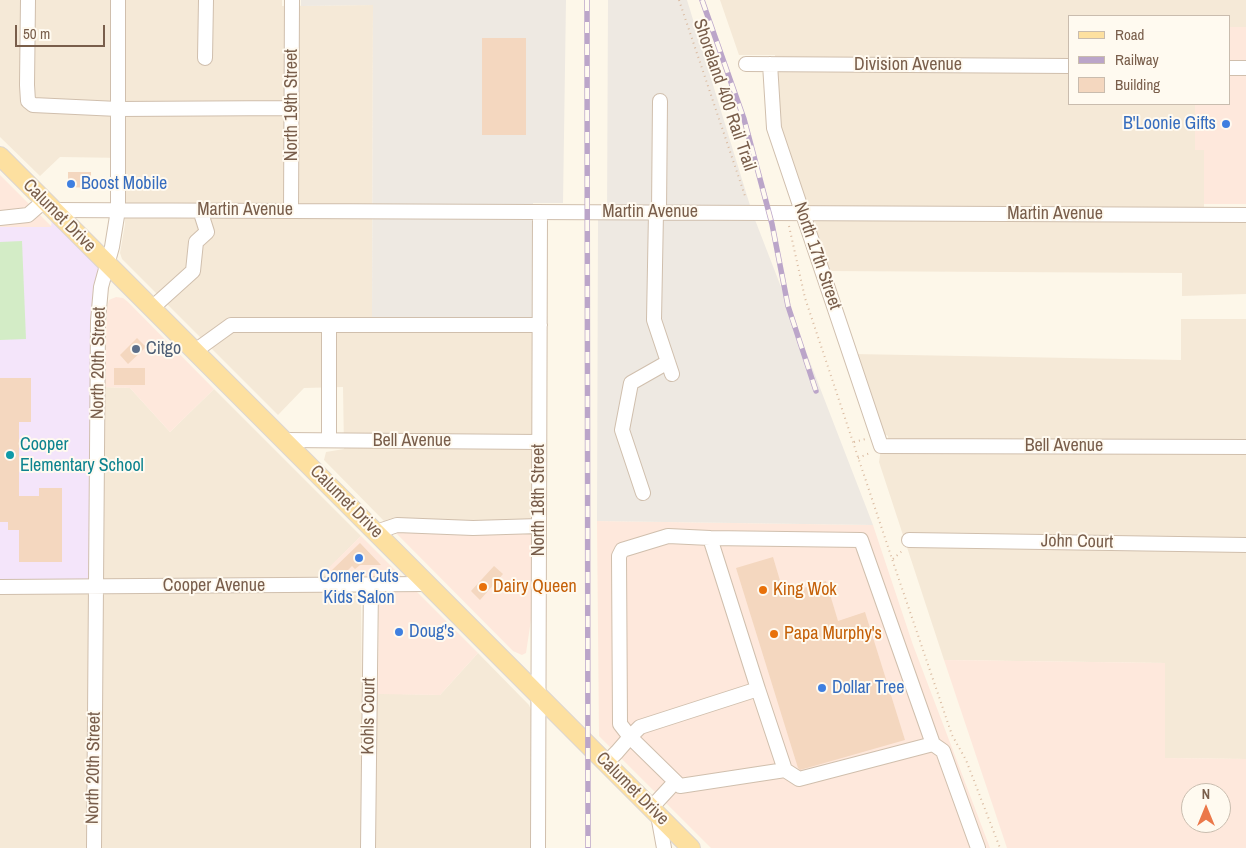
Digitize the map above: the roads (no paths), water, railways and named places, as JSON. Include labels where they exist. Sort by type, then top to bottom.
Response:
[{"type":"main road","name":"Calumet Drive","points":[[0,156],[692,848]]},
{"type":"street","points":[[28,0],[28,101],[33,105],[118,109],[292,108]]},
{"type":"street","name":"North 20th Street","points":[[94,848],[98,321],[101,287],[108,264],[118,210],[118,0]]},
{"type":"street","points":[[205,58],[206,0]]},
{"type":"street","name":"North 19th Street","points":[[291,211],[292,0]]},
{"type":"street","name":"Division Avenue","points":[[746,64],[1068,66]]},
{"type":"street","name":"North 17th Street","points":[[770,64],[774,128],[881,446]]},
{"type":"street","points":[[1231,68],[1246,68]]},
{"type":"street","points":[[642,493],[622,430],[631,383],[670,368],[654,320],[660,101]]},
{"type":"street","points":[[0,218],[28,215],[49,205]]},
{"type":"street","name":"Martin Avenue","points":[[49,205],[118,210],[1246,215]]},
{"type":"street","points":[[152,308],[193,271],[196,242],[207,232],[200,210]]},
{"type":"street","name":"North 18th Street","points":[[538,848],[540,212]]},
{"type":"street","points":[[195,351],[231,325],[540,325]]},
{"type":"street","points":[[329,325],[329,440]]},
{"type":"street","name":"Bell Avenue","points":[[285,440],[539,442]]},
{"type":"street","name":"Bell Avenue","points":[[881,446],[1246,446]]},
{"type":"street","points":[[376,532],[397,525],[473,528],[539,526]]},
{"type":"street","points":[[785,770],[682,786],[675,782],[630,737],[620,724],[620,552],[668,536],[861,540],[932,744],[943,751],[978,848]]},
{"type":"street","points":[[710,538],[785,770],[799,779],[932,744]]},
{"type":"street","name":"John Court","points":[[909,540],[1246,544]]},
{"type":"street","name":"Cooper Avenue","points":[[0,587],[428,584]]},
{"type":"street","name":"Kohls Court","points":[[368,848],[371,585]]},
{"type":"street","points":[[606,763],[640,727],[758,689]]},
{"type":"street","points":[[664,848],[654,811],[675,782]]},
{"type":"railway","points":[[587,0],[588,848]]},
{"type":"railway","points":[[702,0],[744,119],[772,224],[788,306],[816,391]]},
{"type":"place","name":"B'Loonie Gifts","points":[[1226,124]]},
{"type":"place","name":"Boost Mobile","points":[[71,184]]},
{"type":"place","name":"Citgo","points":[[136,349]]},
{"type":"place","name":"Cooper Elementary School","points":[[10,455]]},
{"type":"place","name":"Corner Cuts Kids Salon","points":[[359,558]]},
{"type":"place","name":"Dairy Queen","points":[[483,587]]},
{"type":"place","name":"King Wok","points":[[763,590]]},
{"type":"place","name":"Doug's","points":[[399,632]]},
{"type":"place","name":"Papa Murphy's","points":[[774,634]]},
{"type":"place","name":"Dollar Tree","points":[[822,688]]}]
